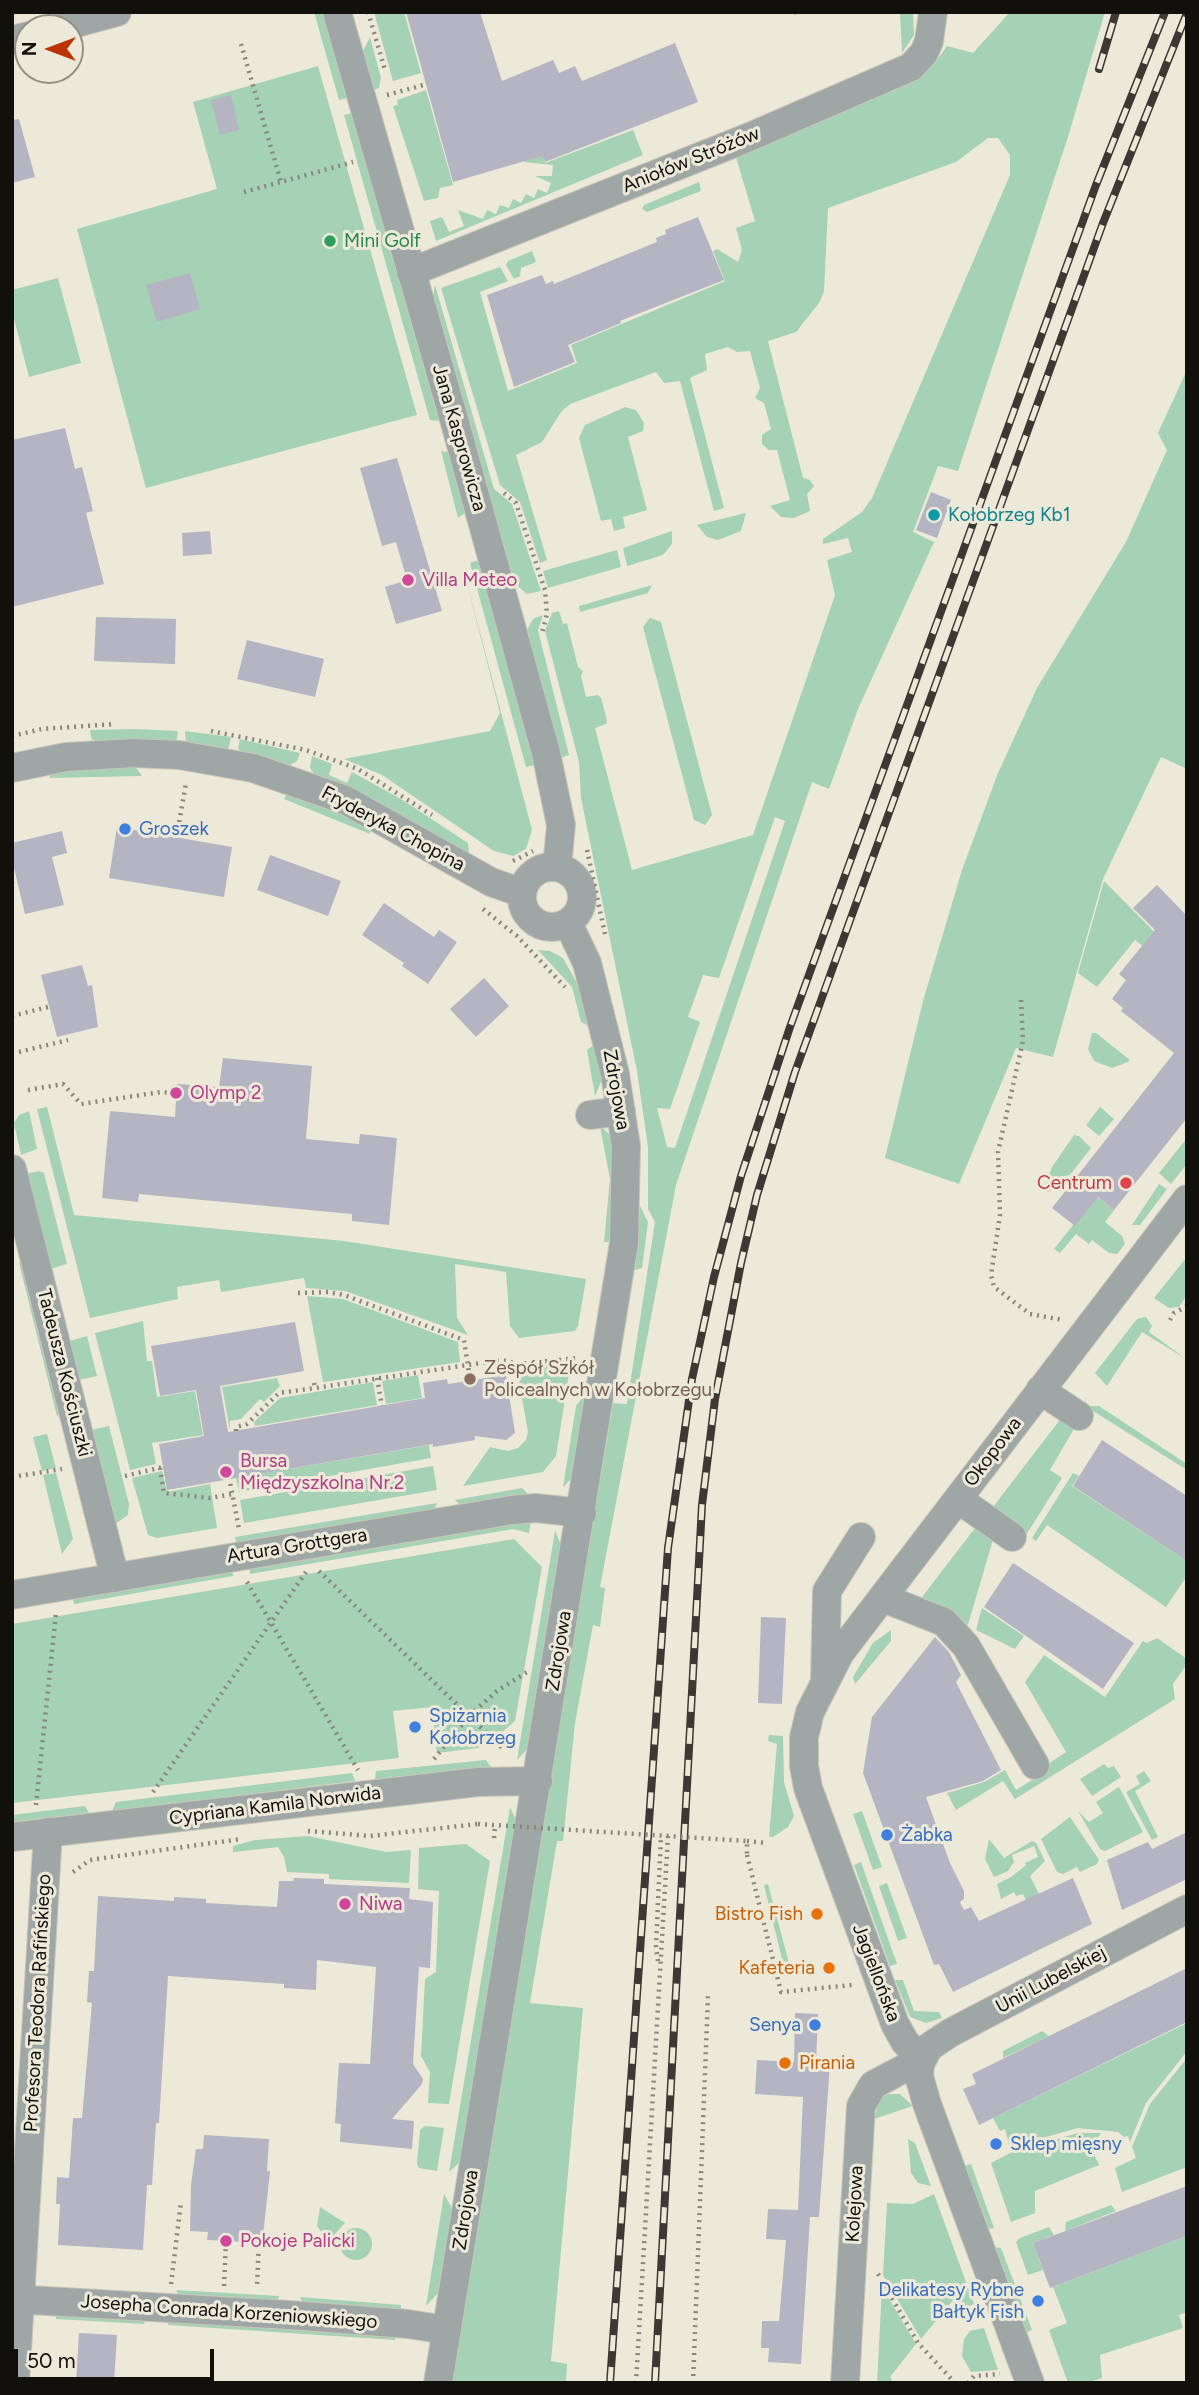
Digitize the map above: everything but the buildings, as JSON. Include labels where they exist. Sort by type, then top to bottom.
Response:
[{"type":"street","points":[[84,21],[117,12]]},
{"type":"street","name":"Jana Kasprowicza","points":[[337,12],[546,753],[561,825],[557,867]]},
{"type":"street","name":"Aniołów Stróżów","points":[[411,272],[747,138],[911,66],[924,53],[929,41],[933,12]]},
{"type":"street","name":"Fryderyka Chopina","points":[[12,768],[76,755],[134,753],[179,755],[253,768],[345,800],[491,882],[523,893]]},
{"type":"street","points":[[557,867],[572,874],[581,888],[582,904],[568,923],[556,928],[538,924],[527,914],[523,893],[535,873],[557,867]]},
{"type":"street","name":"Zdrojowa","points":[[438,2383],[624,1243],[627,1166],[621,1111],[597,995],[584,954],[568,923]]},
{"type":"street","points":[[590,1115],[621,1111]]},
{"type":"street","name":"Tadeusza Kościuszki","points":[[12,1169],[115,1578]]},
{"type":"street","name":"Okopowa","points":[[810,1712],[840,1653],[1187,1199]]},
{"type":"street","points":[[1041,1390],[1079,1416]]},
{"type":"street","points":[[958,1499],[1012,1537]]},
{"type":"street","name":"Artura Grottgera","points":[[12,1595],[512,1510],[536,1508],[582,1513]]},
{"type":"street","points":[[825,1679],[827,1591],[861,1537]]},
{"type":"street","points":[[883,1598],[944,1622],[966,1646],[1035,1765]]},
{"type":"street","name":"Jagiellońska","points":[[810,1712],[804,1737],[808,1788],[895,2024],[905,2042],[922,2059]]},
{"type":"street","name":"Cypriana Kamila Norwida","points":[[12,1837],[478,1782],[538,1781]]},
{"type":"street","name":"Profesora Teodora Rafińskiego","points":[[15,2383],[16,2299],[48,1832]]},
{"type":"street","name":"Unii Lubelskiej","points":[[922,2059],[929,2047],[950,2033],[1187,1909]]},
{"type":"street","points":[[922,2059],[921,2084],[1017,2378]]},
{"type":"street","name":"Kolejowa","points":[[845,2383],[859,2135],[866,2094],[885,2076],[922,2059]]},
{"type":"street","name":"Josepha Conrada Korzeniowskiego","points":[[16,2299],[408,2323],[446,2330]]},
{"type":"path","points":[[369,12],[388,80]]},
{"type":"path","points":[[241,44],[281,183]]},
{"type":"path","points":[[387,88],[386,95],[427,83]]},
{"type":"path","points":[[244,192],[353,163],[350,152]]},
{"type":"path","points":[[545,590],[547,614]]},
{"type":"path","points":[[174,783],[198,786]]},
{"type":"path","points":[[178,829],[186,783]]},
{"type":"path","points":[[584,837],[606,938]]},
{"type":"path","points":[[504,861],[524,858],[535,846]]},
{"type":"path","points":[[477,905],[517,936],[571,998]]},
{"type":"path","points":[[1021,1000],[1023,1041],[998,1152],[1000,1215],[991,1275],[994,1287],[1030,1314],[1064,1321]]},
{"type":"path","points":[[12,1016],[48,1007]]},
{"type":"path","points":[[19,1052],[68,1040]]},
{"type":"path","points":[[28,1090],[63,1084],[80,1104],[161,1092],[176,1093]]},
{"type":"path","points":[[298,1293],[328,1292],[344,1295],[464,1340],[470,1379]]},
{"type":"path","points":[[1170,1320],[1174,1313],[1187,1306]]},
{"type":"path","points":[[236,1431],[236,1427],[247,1424],[279,1393],[501,1360],[519,1364],[578,1358]]},
{"type":"path","points":[[377,1378],[382,1406]]},
{"type":"path","points":[[125,1476],[161,1467],[164,1493],[210,1498],[232,1494]]},
{"type":"path","points":[[12,1478],[63,1469]]},
{"type":"path","points":[[229,1477],[239,1530]]},
{"type":"path","points":[[316,1568],[502,1748]]},
{"type":"path","points":[[153,1792],[307,1570]]},
{"type":"path","points":[[242,1574],[360,1774]]},
{"type":"path","points":[[36,1805],[57,1612]]},
{"type":"path","points":[[434,1759],[470,1715],[497,1691],[527,1672]]},
{"type":"path","points":[[305,1831],[383,1835],[478,1824],[767,1843]]},
{"type":"path","points":[[494,1838],[495,1825]]},
{"type":"path","points":[[65,1878],[90,1860],[227,1843],[252,1836]]},
{"type":"path","points":[[659,1966],[656,1947],[661,1836]]},
{"type":"path","points":[[636,2383],[659,1966],[664,1947],[668,1836]]},
{"type":"path","points":[[747,1841],[747,1855],[781,1992],[855,1984]]},
{"type":"path","points":[[694,2383],[709,1995]]},
{"type":"path","points":[[171,2285],[181,2202]]},
{"type":"path","points":[[245,2239],[260,2240],[256,2291]]},
{"type":"path","points":[[224,2289],[226,2241]]},
{"type":"path","points":[[878,2273],[918,2343],[955,2383]]},
{"type":"path","points":[[968,2383],[974,2376],[1017,2378]]},
{"type":"green space","points":[[314,12],[322,12],[347,98],[339,100]]},
{"type":"green space","points":[[374,12],[404,12],[421,73],[393,81]]},
{"type":"green space","points":[[900,12],[913,12],[914,35],[902,53]]},
{"type":"green space","points":[[1010,12],[1105,12],[1067,140],[958,471],[938,466],[913,532],[934,542],[858,709],[829,789],[812,782],[676,1185],[600,1587],[605,1588],[600,1627],[593,1625],[575,1723],[563,1841],[557,1841],[530,2003],[583,2008],[551,2361],[567,2364],[566,2383],[450,2383],[613,1403],[627,1404],[655,1222],[648,1209],[648,1147],[637,1071],[581,798],[579,762],[545,631],[552,613],[559,611],[563,624],[567,623],[578,667],[583,671],[581,676],[586,697],[598,695],[601,698],[607,720],[606,724],[595,728],[632,870],[753,835],[835,595],[827,560],[852,552],[848,538],[823,544],[823,539],[862,512],[872,498],[1010,175],[1010,155],[998,138],[988,138],[956,162],[828,208],[824,292],[819,303],[796,332],[768,341],[803,478],[810,480],[814,486],[807,494],[810,511],[794,518],[781,517],[770,506],[790,500],[777,450],[769,450],[762,444],[762,435],[771,429],[764,403],[755,398],[760,388],[750,351],[737,352],[728,347],[705,354],[707,370],[690,378],[724,508],[714,511],[680,381],[664,383],[656,372],[570,404],[561,412],[542,442],[516,455],[547,560],[540,563],[520,502],[500,485],[441,288],[500,267],[508,281],[480,292],[508,391],[577,363],[571,345],[725,281],[713,251],[717,249],[738,262],[742,250],[736,228],[755,221],[735,154],[920,76],[935,63],[947,46],[973,53]],"holes":[[[775,817],[785,821],[675,1148],[667,1147],[657,1108],[670,1109],[700,1022],[688,1017],[703,975],[719,978]]]},
{"type":"green space","points":[[370,37],[381,78],[379,88],[374,90],[363,51]]},
{"type":"green space","points":[[318,66],[417,415],[146,488],[77,229],[217,189],[193,102]]},
{"type":"green space","points":[[426,90],[453,185],[440,188],[438,198],[424,201],[393,106],[398,105],[397,100]]},
{"type":"green space","points":[[351,113],[439,421],[430,420],[344,115]]},
{"type":"green space","points":[[633,130],[643,155],[436,241],[430,221],[442,217],[449,232],[464,226],[458,210],[483,219],[487,210],[496,214],[500,205],[509,208],[513,199],[521,203],[526,194],[534,198],[538,189],[547,193],[551,183],[535,176],[552,176],[553,165],[524,162],[522,152],[542,156],[545,163]]},
{"type":"green space","points":[[699,182],[701,191],[647,212],[642,209],[644,205]]},
{"type":"green space","points":[[532,251],[536,262],[521,268],[520,276],[514,279],[506,265],[508,261]]},
{"type":"green space","points":[[58,278],[81,363],[29,377],[12,311],[12,290]]},
{"type":"green space","points":[[435,285],[494,489],[512,504],[541,591],[527,594],[514,583],[433,296]]},
{"type":"green space","points":[[1187,370],[1187,769],[1161,757],[1103,879],[1053,1057],[1016,1048],[959,1184],[885,1158],[923,1001],[962,870],[998,773],[1037,688],[1126,542],[1167,450],[1158,433]]},
{"type":"green space","points":[[625,407],[636,410],[644,423],[643,431],[628,437],[647,510],[623,517],[625,528],[614,531],[611,519],[601,521],[579,438],[585,425]]},
{"type":"green space","points":[[441,451],[448,452],[465,513],[458,518]]},
{"type":"green space","points":[[746,513],[741,531],[718,540],[707,537],[697,525]]},
{"type":"green space","points":[[672,531],[672,544],[663,555],[627,566],[623,548]]},
{"type":"green space","points":[[617,550],[621,567],[548,588],[543,571]]},
{"type":"green space","points":[[479,562],[534,765],[526,767],[470,563]]},
{"type":"green space","points":[[462,564],[532,830],[526,849],[513,856],[494,851],[382,775],[344,759],[490,731],[500,713]]},
{"type":"green space","points":[[652,585],[648,593],[580,612],[579,606]]},
{"type":"green space","points":[[543,615],[538,630],[569,755],[561,758],[527,630],[533,619]]},
{"type":"green space","points":[[650,618],[661,622],[712,815],[705,825],[694,820],[643,627]]},
{"type":"green space","points":[[90,730],[178,731],[177,739],[176,742],[96,742],[91,738]]},
{"type":"green space","points":[[185,731],[231,737],[229,747],[225,750],[186,743]]},
{"type":"green space","points":[[240,739],[300,753],[297,761],[289,766],[241,753],[238,748]]},
{"type":"green space","points":[[312,756],[332,764],[329,775],[347,783],[352,772],[401,799],[468,843],[469,853],[350,789],[314,774],[310,768]]},
{"type":"green space","points":[[134,765],[142,776],[49,778],[53,771]]},
{"type":"green space","points":[[287,794],[304,796],[369,826],[370,834],[284,799]]},
{"type":"green space","points":[[1104,881],[1187,965],[1187,981],[1135,940],[1097,987],[1078,973]]},
{"type":"green space","points":[[538,950],[550,951],[563,958],[578,985],[591,1027],[581,1022],[572,987]]},
{"type":"green space","points":[[1092,1033],[1096,1033],[1130,1060],[1112,1068],[1094,1061],[1088,1049]]},
{"type":"green space","points":[[595,1044],[603,1077],[595,1096],[587,1050]]},
{"type":"green space","points":[[47,1107],[74,1215],[344,1241],[586,1279],[578,1326],[575,1331],[519,1338],[510,1326],[506,1272],[455,1264],[457,1318],[468,1335],[345,1291],[306,1288],[304,1278],[221,1292],[219,1280],[177,1287],[178,1299],[90,1318],[37,1109]]},
{"type":"green space","points":[[1100,1107],[1114,1119],[1099,1136],[1086,1125]]},
{"type":"green space","points":[[29,1111],[37,1149],[21,1155],[14,1123],[19,1115]]},
{"type":"green space","points":[[600,1126],[610,1135],[612,1148],[612,1242],[604,1242],[610,1179]]},
{"type":"green space","points":[[1074,1135],[1079,1136],[1091,1148],[1070,1175],[1064,1176],[1053,1190],[1047,1192],[1044,1188],[1052,1167]]},
{"type":"green space","points":[[1187,1138],[1187,1164],[1171,1184],[1159,1173]]},
{"type":"green space","points":[[39,1171],[44,1173],[67,1264],[50,1269],[26,1174]]},
{"type":"green space","points":[[1159,1184],[1167,1189],[1140,1225],[1132,1225]]},
{"type":"green space","points":[[1096,1196],[1114,1210],[1105,1222],[1122,1236],[1125,1244],[1117,1254],[1109,1253],[1092,1240],[1089,1244],[1076,1234],[1060,1253],[1054,1249]]},
{"type":"green space","points":[[640,1206],[648,1222],[642,1268],[635,1270]]},
{"type":"green space","points":[[1187,1257],[1187,1295],[1179,1307],[1169,1308],[1154,1298]]},
{"type":"green space","points":[[19,1263],[22,1263],[61,1414],[57,1416]]},
{"type":"green space","points":[[307,1296],[343,1299],[458,1342],[460,1362],[323,1382]]},
{"type":"green space","points":[[1146,1317],[1152,1326],[1149,1332],[1186,1359],[1142,1332],[1107,1386],[1095,1373],[1137,1319]]},
{"type":"green space","points":[[143,1321],[147,1361],[152,1361],[157,1397],[195,1391],[203,1435],[152,1443],[156,1464],[130,1470],[95,1333]]},
{"type":"green space","points":[[87,1336],[97,1376],[79,1380],[70,1341]]},
{"type":"green space","points":[[571,1361],[556,1456],[543,1472],[463,1486],[490,1447],[508,1451],[518,1448],[526,1440],[528,1432],[517,1370]]},
{"type":"green space","points":[[418,1375],[422,1398],[386,1404],[382,1381]]},
{"type":"green space","points":[[277,1378],[280,1386],[264,1402],[260,1399],[241,1419],[230,1421],[230,1430],[222,1387]]},
{"type":"green space","points":[[373,1382],[377,1405],[255,1426],[254,1422],[280,1398]]},
{"type":"green space","points":[[582,1398],[588,1399],[573,1477],[563,1487],[576,1406]]},
{"type":"green space","points":[[1085,1398],[1086,1406],[1099,1406],[1187,1464],[1187,1470],[1085,1406]]},
{"type":"green space","points":[[1062,1417],[1075,1427],[1050,1470],[1062,1478],[1026,1535],[994,1514],[993,1507]]},
{"type":"green space","points":[[109,1426],[129,1504],[128,1515],[115,1524],[91,1430]]},
{"type":"green space","points":[[47,1434],[56,1468],[42,1471],[33,1437]]},
{"type":"green space","points":[[429,1445],[431,1458],[239,1492],[236,1478]]},
{"type":"green space","points":[[433,1466],[437,1490],[244,1523],[240,1500]]},
{"type":"green space","points":[[162,1471],[167,1492],[210,1484],[217,1528],[157,1538],[148,1535],[132,1478]]},
{"type":"green space","points":[[56,1473],[73,1539],[62,1554],[43,1475]]},
{"type":"green space","points":[[1073,1473],[1079,1476],[1072,1486],[1187,1561],[1187,1576],[1166,1607],[1047,1525],[1036,1541],[1032,1538]]},
{"type":"green space","points":[[522,1488],[528,1494],[461,1506],[455,1500]]},
{"type":"green space","points":[[437,1503],[434,1511],[237,1545],[235,1537]]},
{"type":"green space","points":[[531,1521],[529,1533],[513,1529],[250,1574],[249,1567]]},
{"type":"green space","points":[[975,1528],[994,1536],[968,1625],[919,1601]]},
{"type":"green space","points":[[555,1531],[562,1547],[530,1746],[517,1760]]},
{"type":"green space","points":[[514,1539],[542,1567],[515,1721],[489,1743],[478,1748],[437,1753],[432,1707],[393,1711],[399,1758],[12,1803],[12,1624]]},
{"type":"green space","points":[[232,1570],[233,1576],[74,1604],[73,1598]]},
{"type":"green space","points":[[982,1608],[1024,1636],[1015,1649],[976,1630]]},
{"type":"green space","points":[[891,1630],[891,1641],[855,1684],[853,1677],[873,1643]]},
{"type":"green space","points":[[1157,1638],[1187,1659],[1187,1664],[1173,1684],[1175,1699],[1015,1799],[1003,1781],[956,1810],[947,1793],[984,1782],[1005,1770],[1016,1790],[1038,1776],[1036,1772],[1066,1752],[1025,1682],[1044,1655],[1105,1697],[1143,1641],[1147,1643]]},
{"type":"green space","points":[[769,1735],[783,1736],[784,1782],[794,1816],[788,1827],[773,1837],[769,1837],[777,1744],[768,1741]]},
{"type":"green space","points":[[486,1760],[491,1767],[375,1779],[376,1771]]},
{"type":"green space","points":[[1104,1764],[1108,1768],[1114,1766],[1121,1777],[1092,1796],[1080,1779]]},
{"type":"green space","points":[[1144,1771],[1151,1781],[1135,1791],[1158,1837],[1152,1840],[1126,1792],[1140,1784],[1136,1776]]},
{"type":"green space","points":[[352,1773],[355,1781],[112,1811],[116,1802]]},
{"type":"green space","points":[[1119,1787],[1143,1832],[1105,1851],[1100,1849],[1078,1811],[1089,1822],[1103,1813],[1096,1802]]},
{"type":"green space","points":[[85,1806],[89,1813],[12,1822],[12,1815]]},
{"type":"green space","points":[[510,1807],[516,1820],[462,2160],[449,2172]]},
{"type":"green space","points":[[862,1811],[882,1867],[873,1870],[853,1814]]},
{"type":"green space","points":[[1070,1817],[1099,1860],[1097,1864],[1080,1872],[1077,1867],[1063,1874],[1057,1872],[1041,1839]]},
{"type":"green space","points":[[308,1836],[386,1852],[411,1850],[409,1883],[329,1879],[329,1874],[287,1872],[284,1857],[278,1847],[233,1852],[233,1846],[255,1840]]},
{"type":"green space","points":[[989,1839],[1004,1858],[1032,1841],[1036,1843],[1045,1861],[1030,1876],[1041,1898],[1028,1904],[1023,1894],[1016,1896],[1014,1892],[1001,1899],[997,1884],[1011,1877],[1026,1865],[1025,1863],[1038,1857],[1034,1846],[1012,1855],[1014,1862],[1008,1871],[994,1877],[985,1859]]},
{"type":"green space","points":[[466,1844],[490,1861],[449,2104],[428,2103],[430,2072],[421,2056],[425,1979],[436,1972],[439,1891],[418,1889],[419,1848]]},
{"type":"green space","points":[[861,1862],[897,1964],[890,1966],[854,1865]]},
{"type":"green space","points":[[887,1883],[907,1938],[898,1941],[879,1886]]},
{"type":"green space","points":[[768,1884],[789,1963],[784,1967],[764,1885]]},
{"type":"green space","points":[[895,1980],[903,1980],[914,2011],[939,2012],[942,2018],[926,2023],[910,2017]]},
{"type":"green space","points":[[1187,2023],[1187,2051],[1146,2103],[1130,2142],[1128,2136],[1124,2137],[1118,2132],[1078,2128],[1010,2147],[1005,2129],[1000,2131],[993,2118]]},
{"type":"green space","points":[[1042,2031],[1049,2036],[1003,2058],[1003,2051]]},
{"type":"green space","points":[[1187,2058],[1187,2167],[1122,2192],[1115,2168],[1136,2158],[1132,2147],[1150,2104]]},
{"type":"green space","points":[[888,2094],[900,2094],[913,2106],[874,2119],[880,2098]]},
{"type":"green space","points":[[425,2126],[444,2128],[437,2171],[419,2168],[417,2164],[420,2130]]},
{"type":"green space","points":[[1078,2133],[1101,2133],[1091,2148],[1099,2165],[1035,2191],[1035,2213],[1011,2222],[991,2163],[1014,2151]]},
{"type":"green space","points":[[908,2139],[915,2143],[931,2186],[918,2183],[911,2173]]},
{"type":"green space","points":[[971,2164],[994,2228],[988,2229],[965,2166]]},
{"type":"green space","points":[[444,2194],[453,2210],[439,2292],[426,2306]]},
{"type":"green space","points":[[934,2194],[974,2304],[965,2308],[954,2299],[921,2339],[883,2275],[887,2203],[913,2204]]},
{"type":"green space","points":[[1111,2205],[1116,2211],[1065,2231],[1066,2222]]},
{"type":"green space","points":[[320,2207],[345,2223],[335,2234],[331,2246],[317,2226]]},
{"type":"green space","points":[[1049,2227],[1054,2235],[1033,2243],[1043,2270],[1028,2275],[1016,2242]]},
{"type":"green space","points":[[356,2228],[367,2233],[372,2244],[367,2255],[356,2260],[345,2255],[340,2244],[345,2233]]},
{"type":"green space","points":[[1187,2236],[1187,2312],[1179,2315],[1183,2328],[1100,2355],[1102,2378],[1087,2383],[1068,2383],[1049,2330],[1067,2323],[1053,2287]]},
{"type":"green space","points":[[994,2247],[1001,2248],[1032,2330],[1027,2332]]},
{"type":"green space","points":[[882,2287],[916,2344],[890,2377],[894,2383],[877,2383]]},
{"type":"green space","points":[[176,2290],[279,2296],[277,2302],[179,2295]]},
{"type":"green space","points":[[300,2297],[401,2305],[401,2310],[303,2303]]},
{"type":"green space","points":[[56,2314],[142,2319],[145,2324],[56,2319]]},
{"type":"green space","points":[[168,2320],[396,2334],[395,2340],[168,2325]]},
{"type":"green space","points":[[984,2328],[998,2370],[971,2372],[962,2356],[964,2339],[970,2331]]},
{"type":"railway","points":[[1099,69],[1116,12]]},
{"type":"railway","points":[[610,2383],[668,1548],[692,1379],[714,1277],[741,1176],[790,1027],[1096,185],[1165,12]]},
{"type":"railway","points":[[655,2383],[702,1505],[715,1399],[741,1263],[757,1195],[795,1072],[1103,223],[1187,13]]},
{"type":"place","name":"Mini Golf","points":[[330,241]]},
{"type":"place","name":"Kołobrzeg Kb1","points":[[934,515]]},
{"type":"place","name":"Villa Meteo","points":[[408,580]]},
{"type":"place","name":"Groszek","points":[[125,829]]},
{"type":"place","name":"Olymp 2","points":[[176,1093]]},
{"type":"place","name":"Centrum","points":[[1126,1183]]},
{"type":"place","name":"Zespół Szkół Policealnych w Kołobrzegu","points":[[470,1379]]},
{"type":"place","name":"Bursa Międzyszkolna Nr.2","points":[[226,1472]]},
{"type":"place","name":"Spiżarnia Kołobrzeg","points":[[415,1727]]},
{"type":"place","name":"Żabka","points":[[887,1835]]},
{"type":"place","name":"Niwa","points":[[345,1904]]},
{"type":"place","name":"Bistro Fish","points":[[817,1914]]},
{"type":"place","name":"Kafeteria","points":[[829,1968]]},
{"type":"place","name":"Senya","points":[[815,2025]]},
{"type":"place","name":"Pirania","points":[[785,2063]]},
{"type":"place","name":"Sklep mięsny","points":[[996,2144]]},
{"type":"place","name":"Pokoje Palicki","points":[[226,2241]]},
{"type":"place","name":"Delikatesy Rybne Bałtyk Fish","points":[[1038,2301]]}]
